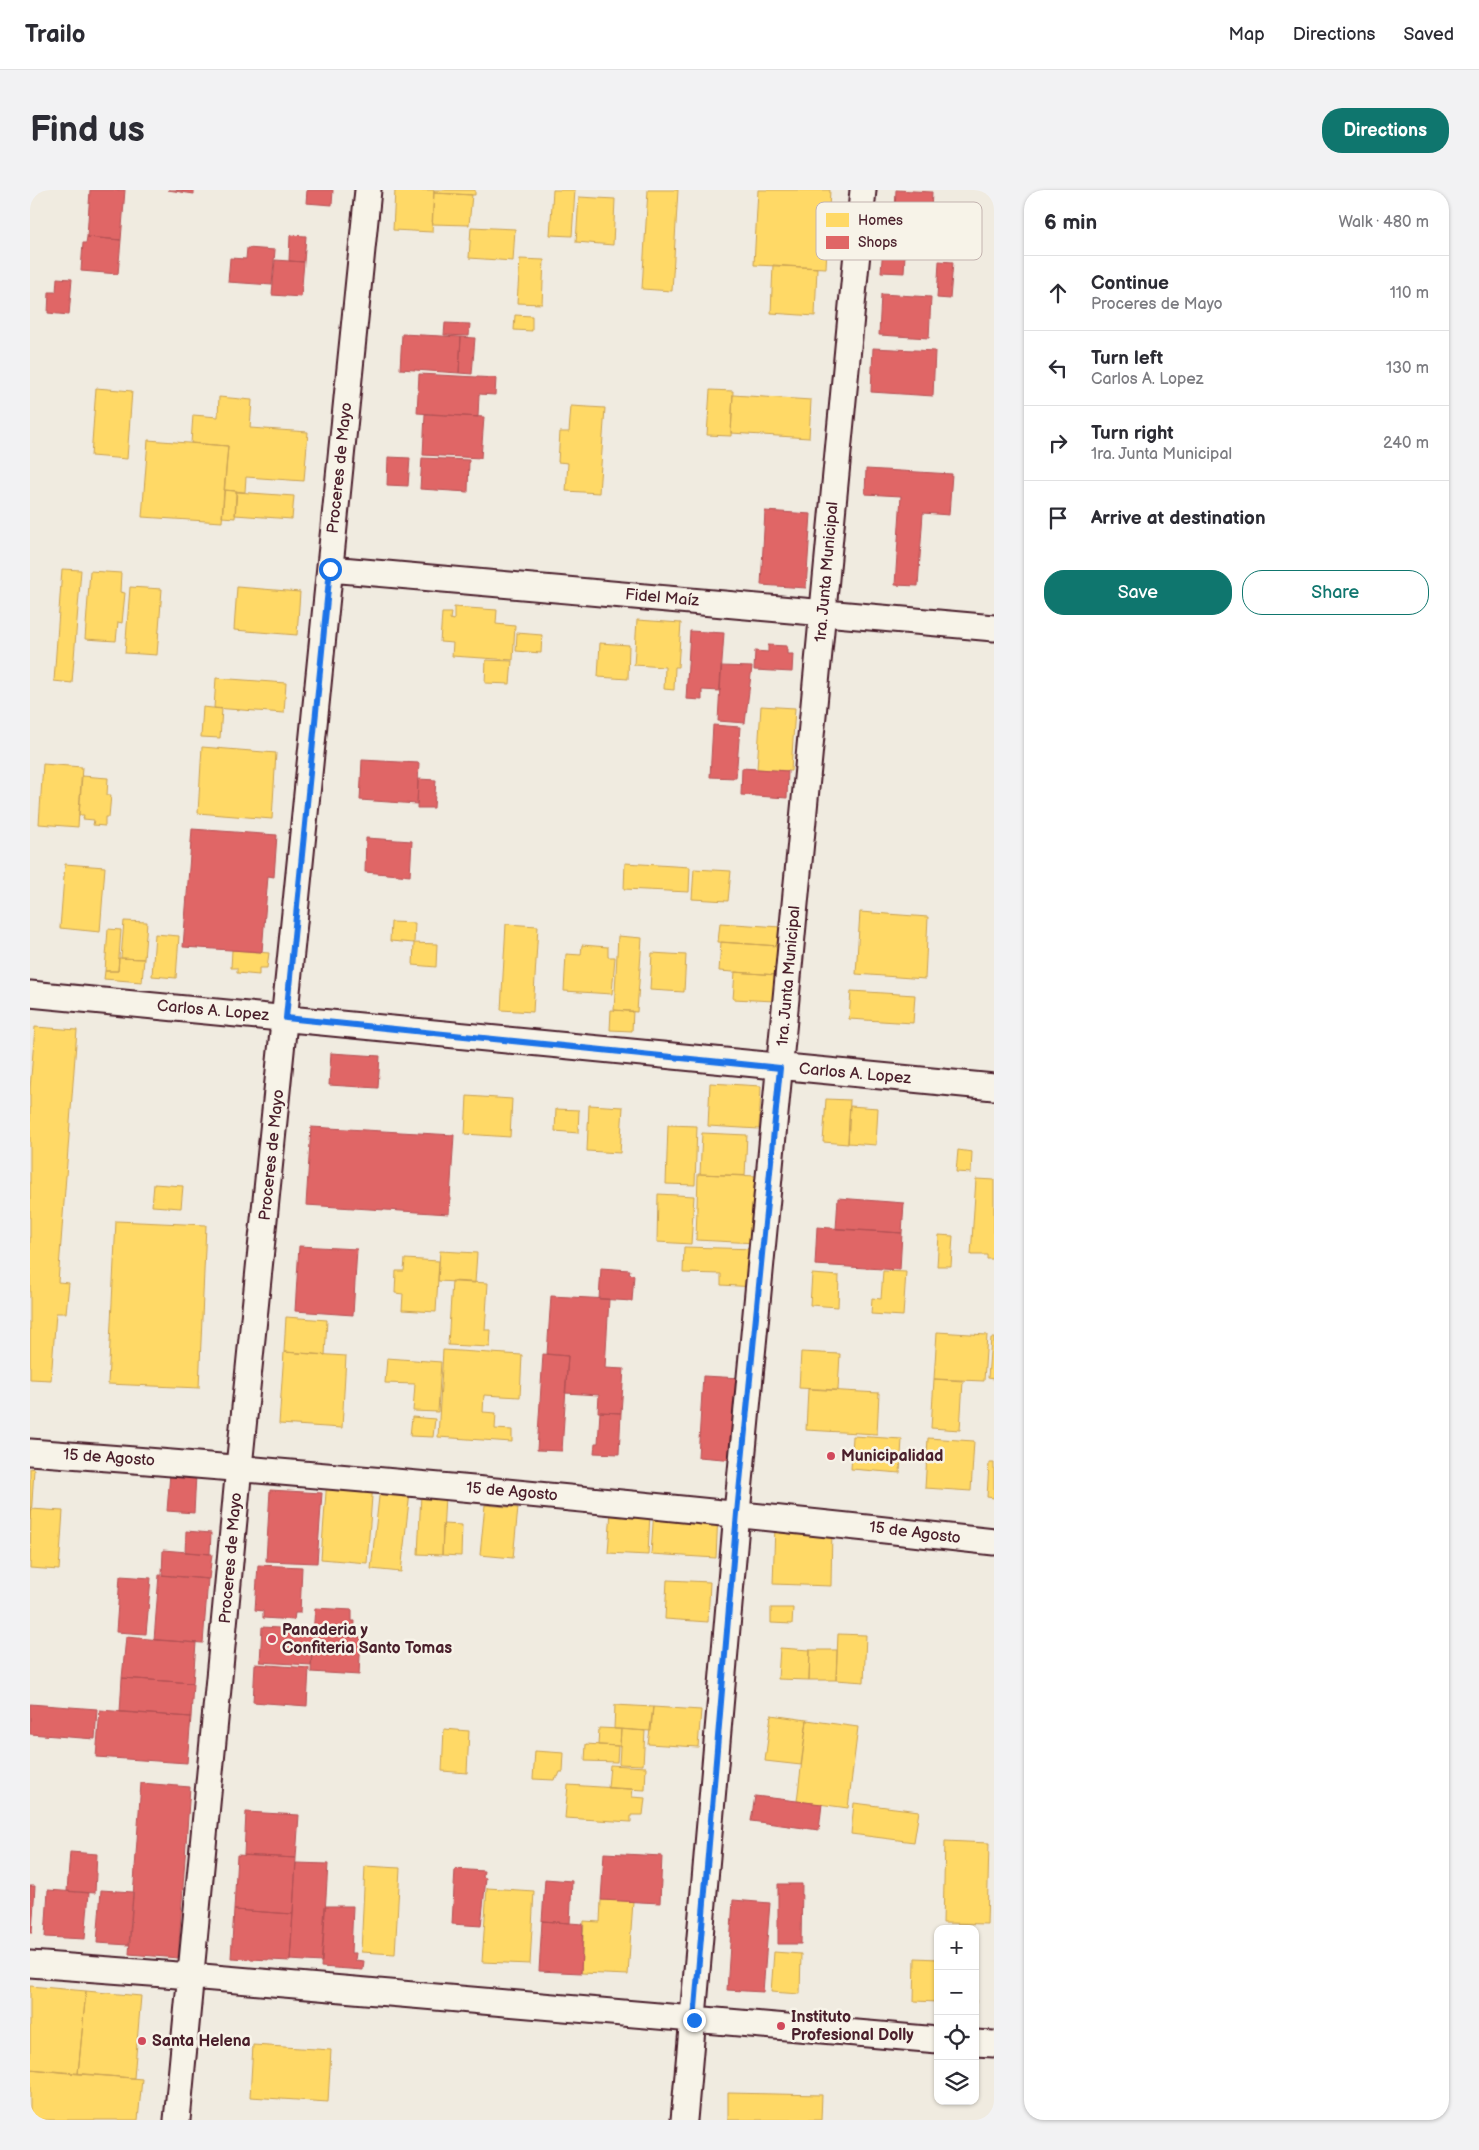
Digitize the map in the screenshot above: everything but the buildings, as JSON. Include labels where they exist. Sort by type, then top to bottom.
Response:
[{"type":"street","name":"Proceres de Mayo","points":[[177,2120],[239,1468],[286,1018],[368,190]]},
{"type":"street","name":"1ra. Junta Municipal","points":[[684,2120],[737,1513],[856,260]]},
{"type":"street","name":"Fidel Maíz","points":[[330,569],[994,628]]},
{"type":"street","name":"Carlos A. Lopez","points":[[30,994],[780,1068],[994,1087]]},
{"type":"street","name":"15 de Agosto","points":[[30,1452],[239,1468],[737,1513],[994,1542]]},
{"type":"street","points":[[30,1964],[934,2040]]},
{"type":"street","points":[[979,2043],[994,2044]]},
{"type":"place","name":"Municipalidad","points":[[831,1456]]},
{"type":"place","name":"Panaderia y Confiteria Santo Tomas","points":[[272,1639]]},
{"type":"place","name":"Instituto Profesional Dolly","points":[[781,2026]]},
{"type":"place","name":"Santa Helena","points":[[142,2041]]},
{"type":"route","points":[[330,569],[286,1018],[780,1068],[737,1513],[694,2020]]}]
